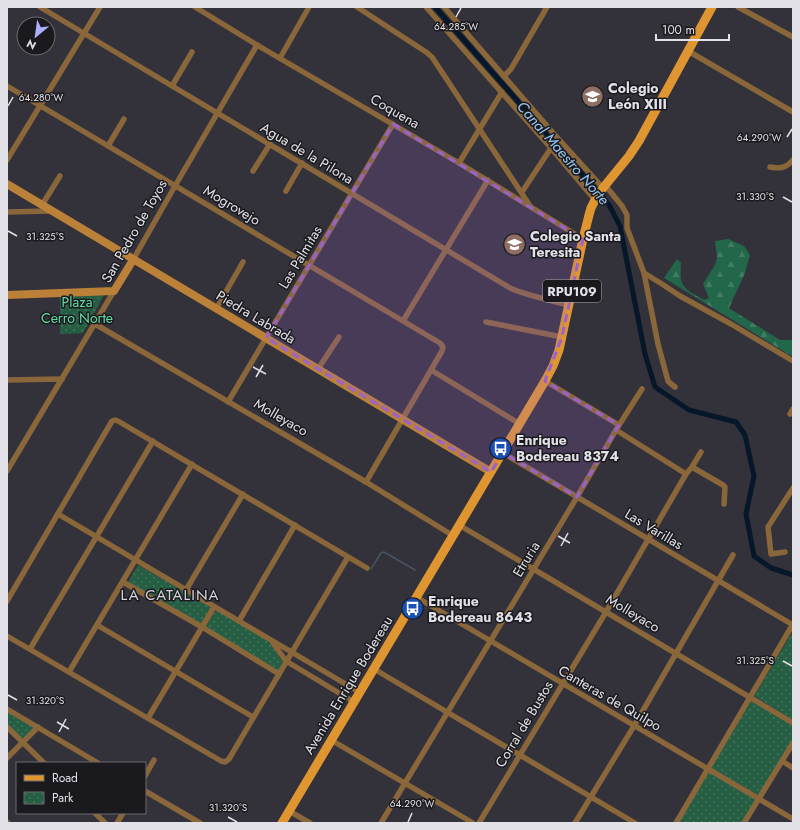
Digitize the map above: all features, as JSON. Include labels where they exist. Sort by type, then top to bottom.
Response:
[{"type":"main road","name":"Avenida Enrique Bodereau","points":[[282,823],[545,381],[556,358],[562,337],[588,215],[595,200],[635,147],[712,7]]},
{"type":"main road","name":"Piedra Labrada","points":[[7,184],[491,472]]},
{"type":"main road","name":"San Pedro de Toyos","points":[[114,291],[133,260]]},
{"type":"main road","points":[[7,295],[114,291]]},
{"type":"street","name":"Agua de la Pilona","points":[[40,7],[510,288],[532,296],[569,305]]},
{"type":"street","points":[[7,160],[100,7]]},
{"type":"street","points":[[280,58],[309,7]]},
{"type":"street","points":[[357,7],[432,57],[532,208]]},
{"type":"street","points":[[426,7],[595,200]]},
{"type":"street","points":[[444,7],[554,134],[622,206],[627,215],[627,228],[644,274],[658,344],[668,381],[675,387]]},
{"type":"street","points":[[504,76],[511,69],[547,7]]},
{"type":"street","points":[[738,7],[793,37]]},
{"type":"street","name":"Coquena","points":[[199,8],[257,45],[488,180],[583,239]]},
{"type":"street","name":"San Pedro de Toyos","points":[[133,260],[257,45]]},
{"type":"street","points":[[688,51],[793,112]]},
{"type":"street","points":[[172,86],[192,52]]},
{"type":"street","name":"Mogrovejo","points":[[7,86],[440,343],[443,347],[442,351],[431,370]]},
{"type":"street","points":[[459,163],[502,92]]},
{"type":"street","points":[[108,146],[124,120]]},
{"type":"street","name":"Las Palmitas","points":[[228,402],[393,124]]},
{"type":"street","points":[[253,171],[270,144]]},
{"type":"street","points":[[522,192],[551,148]]},
{"type":"street","points":[[770,167],[785,167],[793,160]]},
{"type":"street","points":[[286,191],[302,163]]},
{"type":"street","points":[[42,205],[60,176]]},
{"type":"street","points":[[403,321],[488,180]]},
{"type":"street","points":[[7,212],[51,211]]},
{"type":"street","points":[[216,308],[243,262]]},
{"type":"street","points":[[644,274],[793,360]]},
{"type":"street","name":"San Pedro de Toyos","points":[[7,471],[10,462],[62,379],[114,291]]},
{"type":"street","points":[[486,322],[562,337]]},
{"type":"street","name":"Molleyaco","points":[[95,324],[366,482],[452,535]]},
{"type":"street","points":[[318,369],[339,337]]},
{"type":"street","points":[[366,482],[431,370],[520,424]]},
{"type":"street","points":[[7,380],[62,379]]},
{"type":"street","points":[[545,381],[619,425]]},
{"type":"street","name":"Etruria","points":[[381,823],[642,389]]},
{"type":"street","points":[[7,601],[114,419],[367,568]]},
{"type":"street","points":[[616,430],[686,474]]},
{"type":"street","points":[[30,649],[153,441]]},
{"type":"street","name":"Corral de Bustos","points":[[479,823],[606,612],[686,474],[701,452]]},
{"type":"street","name":"Las Varillas","points":[[503,453],[793,625]]},
{"type":"street","points":[[69,672],[192,464]]},
{"type":"street","points":[[692,467],[723,485],[724,504]]},
{"type":"street","points":[[785,552],[771,554],[768,527],[793,488]]},
{"type":"street","points":[[186,590],[243,494]]},
{"type":"street","points":[[58,514],[359,692]]},
{"type":"street","points":[[238,621],[295,525]]},
{"type":"street","name":"Molleyaco","points":[[459,525],[793,723]]},
{"type":"street","points":[[575,823],[634,726],[733,555]]},
{"type":"street","points":[[7,636],[225,762],[228,760],[348,557]]},
{"type":"street","points":[[123,582],[202,627],[279,674]]},
{"type":"street","name":"Canteras de Quilpo","points":[[416,597],[793,819]]},
{"type":"street","points":[[148,718],[214,607]]},
{"type":"street","points":[[97,625],[253,717]]},
{"type":"street","points":[[676,823],[793,625]]},
{"type":"street","points":[[271,640],[286,661],[354,702]]},
{"type":"street","points":[[374,668],[635,823]]},
{"type":"street","points":[[7,709],[96,762]]},
{"type":"street","points":[[7,727],[43,762]]},
{"type":"street","points":[[7,758],[38,727]]},
{"type":"street","points":[[331,740],[473,823]]},
{"type":"street","points":[[744,823],[793,743]]},
{"type":"street","points":[[146,774],[154,760]]},
{"type":"street","points":[[782,761],[793,768]]},
{"type":"street","points":[[146,792],[191,821],[200,823]]},
{"type":"street","points":[[289,811],[310,823]]},
{"type":"street","points":[[96,814],[105,823]]},
{"type":"street","points":[[117,823],[122,814]]},
{"type":"highlighted area","points":[[393,124],[583,239],[562,337],[545,381],[619,425],[577,497],[503,453],[491,472],[266,338]]},
{"type":"green space","points":[[728,239],[744,246],[750,255],[745,273],[729,308],[780,340],[793,340],[793,357],[664,278],[677,259],[681,263],[681,278],[684,287],[704,300],[709,298],[703,284],[715,265],[717,257],[715,241]]},
{"type":"green space","name":"Plaza Cerro Norte","points":[[60,293],[104,295],[83,333],[60,334]]},
{"type":"green space","points":[[138,565],[211,607],[200,625],[128,582]]},
{"type":"green space","points":[[216,610],[268,640],[283,662],[278,671],[205,627]]},
{"type":"green space","points":[[793,631],[793,720],[754,696]]},
{"type":"green space","points":[[751,701],[793,726],[793,739],[759,796],[711,768]]},
{"type":"green space","points":[[7,710],[39,729],[26,742],[7,725]]},
{"type":"green space","points":[[709,771],[756,800],[742,823],[678,823]]},
{"type":"waterway","name":"Canal Maestro Norte","points":[[435,7],[609,205],[620,226],[645,354],[655,387],[689,410],[736,422],[745,435],[754,476],[746,514],[754,556],[771,568],[793,575]]},
{"type":"waterway","points":[[371,569],[381,553],[384,552],[415,570]]},
{"type":"place","name":"Colegio León XIII","points":[[592,96]]},
{"type":"place","name":"Colegio Santa Teresita","points":[[515,244]]},
{"type":"place","name":"Enrique Bodereau 8374","points":[[500,448]]},
{"type":"place","name":"Enrique Bodereau 8643","points":[[413,609]]},
{"type":"district","name":"LA CATALINA","points":[[170,595]]}]
